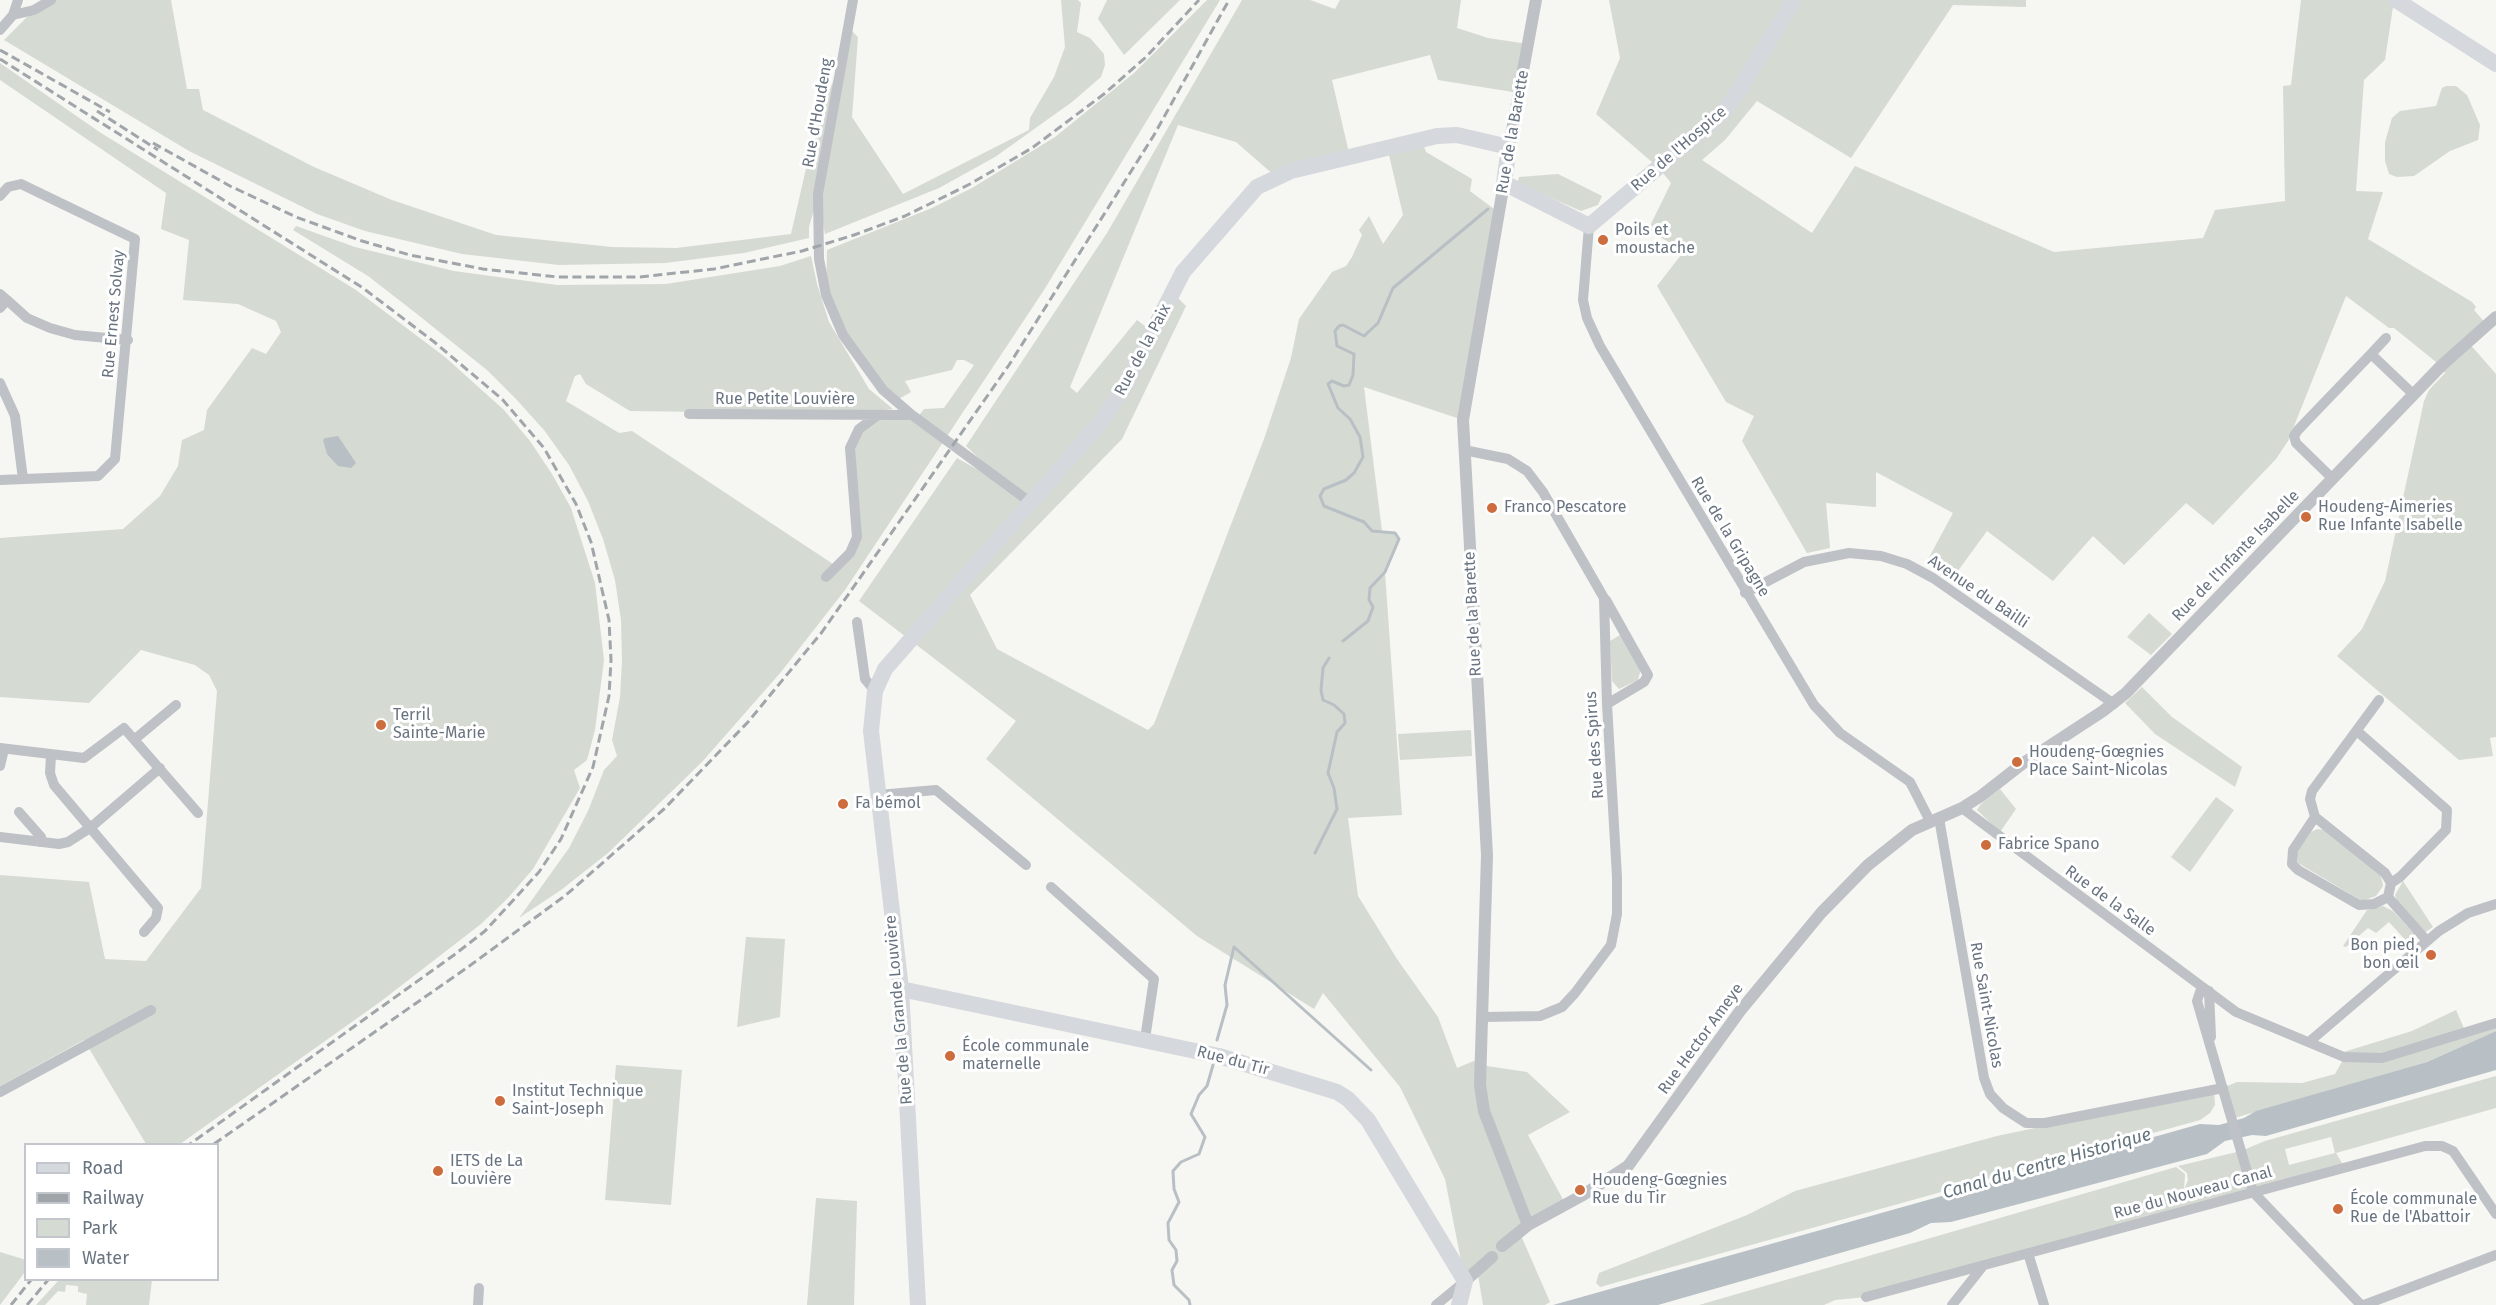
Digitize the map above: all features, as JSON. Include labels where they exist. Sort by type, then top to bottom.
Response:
[{"type":"main road","name":"Rue de l'Hospice","points":[[1589,226],[1720,115],[1733,100],[1794,0]]},
{"type":"main road","points":[[2396,0],[2496,64]]},
{"type":"main road","name":"Rue de la Paix","points":[[871,716],[875,691],[885,669],[1111,407],[1136,366],[1183,272],[1257,187],[1267,180],[1291,171],[1437,136],[1457,135],[1509,147]]},
{"type":"main road","name":"Rue de la Barette","points":[[1504,183],[1509,147]]},
{"type":"main road","points":[[1504,183],[1589,226]]},
{"type":"main road","name":"Rue de la Grande Louvière","points":[[871,716],[901,989],[918,1305]]},
{"type":"main road","name":"Rue du Tir","points":[[901,989],[1220,1056],[1322,1086],[1348,1099],[1368,1120],[1465,1281]]},
{"type":"main road","points":[[1459,1305],[1465,1281]]},
{"type":"street","points":[[0,30],[11,18],[18,0]]},
{"type":"street","points":[[11,18],[51,0]]},
{"type":"street","name":"Rue d'Houdeng","points":[[853,0],[818,194],[819,259],[826,295],[843,335],[872,377],[912,415],[1030,502]]},
{"type":"street","name":"Rue de la Barette","points":[[1509,147],[1536,0]]},
{"type":"street","name":"Rue de la Barette","points":[[1504,183],[1464,403],[1464,450],[1487,855],[1480,1085],[1484,1111],[1528,1225]]},
{"type":"street","name":"Rue Ernest Solvay","points":[[0,196],[8,187],[21,184],[135,239],[128,340],[115,459],[98,476],[23,479]]},
{"type":"street","name":"Rue de la Gripagne","points":[[1589,226],[1582,285],[1587,318],[1600,346],[1746,593],[1819,711],[1840,733],[1910,782],[1934,820]]},
{"type":"street","points":[[2,301],[27,318],[50,328],[75,335],[128,340]]},
{"type":"street","name":"Rue de l'Infante Isabelle","points":[[1934,820],[1962,808],[1981,796],[2047,746],[2114,704],[2413,394],[2496,317]]},
{"type":"street","points":[[2333,478],[2296,443],[2294,436],[2386,338]]},
{"type":"street","points":[[2370,354],[2413,394]]},
{"type":"street","points":[[0,383],[15,416],[23,479],[0,480]]},
{"type":"street","name":"Rue Petite Louvière","points":[[689,414],[912,415]]},
{"type":"street","name":"Rue Petite Louvière","points":[[826,577],[849,553],[857,537],[850,448],[854,436],[862,426],[880,414]]},
{"type":"street","name":"Rue des Spirus","points":[[1464,450],[1508,459],[1527,471],[1543,492],[1604,598],[1607,704],[1617,876],[1617,914],[1611,945],[1582,985],[1562,1007],[1540,1016],[1483,1017]]},
{"type":"street","name":"Avenue du Bailli","points":[[1746,593],[1804,562],[1849,553],[1881,556],[1907,564],[1933,578],[2114,704]]},
{"type":"street","points":[[1604,598],[1648,675],[1644,682],[1607,704]]},
{"type":"street","points":[[856,622],[865,679],[875,691]]},
{"type":"street","points":[[2379,700],[2312,791],[2310,799],[2315,817],[2385,873],[2391,883]]},
{"type":"street","points":[[135,739],[176,705]]},
{"type":"street","points":[[0,766],[2,749],[84,758],[124,728],[198,813]]},
{"type":"street","points":[[2356,731],[2447,810],[2446,830],[2391,883],[2388,897]]},
{"type":"street","points":[[51,755],[50,773],[54,785],[158,908],[156,918],[144,932]]},
{"type":"street","points":[[0,837],[40,842],[68,842],[90,828],[160,768]]},
{"type":"street","points":[[878,795],[936,790],[1026,865]]},
{"type":"street","name":"Rue de la Salle","points":[[1962,808],[2209,991],[2212,1049]]},
{"type":"street","points":[[19,812],[41,837],[40,842]]},
{"type":"street","points":[[2315,817],[2293,850],[2292,864],[2298,870],[2359,905],[2374,904],[2388,897]]},
{"type":"street","name":"Rue Hector Ameye","points":[[1502,1246],[1528,1225],[1583,1195],[1628,1166],[1740,1011],[1821,913],[1868,865],[1912,830],[1934,820]]},
{"type":"street","name":"Rue Saint-Nicolas","points":[[1934,820],[1984,1078],[1990,1094],[2003,1108],[2026,1123],[2045,1123],[2223,1088]]},
{"type":"street","points":[[1051,887],[1154,979],[1145,1039]]},
{"type":"street","points":[[2388,897],[2427,941]]},
{"type":"street","points":[[2309,1042],[2427,941],[2460,918],[2496,904]]},
{"type":"street","name":"Rue de la Salle","points":[[2184,973],[2197,1001],[2253,1192]]},
{"type":"street","points":[[2197,1001],[2200,992],[2209,991],[2236,1012],[2350,1059],[2374,1059],[2496,1023]]},
{"type":"street","points":[[0,1092],[151,1010]]},
{"type":"street","points":[[2211,1022],[2220,1012],[2236,1012]]},
{"type":"street","name":"Rue du Nouveau Canal","points":[[1866,1297],[2434,1145],[2453,1151],[2496,1214]]},
{"type":"street","points":[[2253,1192],[2363,1305],[2496,1255]]},
{"type":"street","points":[[2028,1253],[2044,1305]]},
{"type":"street","points":[[1436,1305],[1492,1257]]},
{"type":"street","points":[[1952,1305],[1983,1265]]},
{"type":"street","points":[[478,1305],[479,1288]]},
{"type":"green space","points":[[51,0],[171,0],[187,89],[199,89],[203,110],[314,167],[392,200],[496,235],[612,247],[676,248],[791,234],[816,125],[843,56],[849,28],[858,37],[852,117],[903,194],[1029,130],[1030,118],[1054,77],[1065,47],[1061,0],[1078,0],[1081,3],[1077,32],[1090,38],[1104,54],[1105,65],[1101,77],[1072,102],[995,157],[939,188],[825,234],[818,196],[809,227],[809,238],[744,253],[665,263],[559,265],[462,254],[365,231],[317,214],[189,151],[4,40],[34,10]]},
{"type":"green space","points":[[1107,0],[1180,0],[1124,55],[1098,19]]},
{"type":"green space","points":[[1207,0],[1220,0],[1044,290],[845,590],[781,672],[702,762],[608,853],[561,890],[519,918],[569,848],[588,811],[604,770],[617,756],[612,740],[620,697],[621,620],[615,580],[603,539],[588,501],[569,465],[544,430],[487,370],[368,276],[293,230],[296,226],[355,247],[454,271],[557,285],[666,284],[780,266],[811,256],[829,322],[869,389],[893,409],[856,414],[630,411],[586,384],[580,374],[575,376],[566,401],[619,433],[632,431],[836,566],[854,546],[850,448],[871,418],[917,418],[924,409],[944,408],[974,365],[964,360],[957,360],[952,370],[905,381],[911,392],[895,401],[871,377],[826,295],[827,250],[932,208],[972,188],[1055,137],[1134,73]]},
{"type":"green space","points":[[1242,0],[1310,0],[1335,9],[1340,0],[1461,0],[1457,28],[1488,38],[1528,44],[1519,93],[1438,80],[1430,55],[1332,80],[1350,157],[1275,176],[1236,142],[1178,125],[1070,387],[1077,393],[1137,320],[1153,332],[1173,293],[1186,306],[1122,439],[970,595],[997,649],[1148,730],[1154,724],[1264,439],[1291,358],[1299,319],[1332,272],[1346,266],[1362,235],[1359,230],[1369,216],[1383,244],[1403,215],[1389,155],[1424,146],[1426,152],[1472,179],[1470,191],[1498,212],[1463,420],[1364,387],[1382,531],[1395,533],[1399,539],[1385,572],[1402,815],[1348,818],[1358,896],[1397,959],[1438,1017],[1457,1068],[1481,1058],[1480,1065],[1527,1072],[1570,1112],[1528,1135],[1566,1205],[1519,1231],[1550,1302],[1545,1305],[1483,1305],[1478,1275],[1465,1281],[1445,1179],[1400,1087],[1323,993],[1314,1009],[1197,936],[986,759],[1016,721],[859,601],[957,458],[1012,489],[966,446],[1107,233]]},
{"type":"green space","points":[[1609,0],[2026,0],[2026,7],[1953,5],[1851,158],[1757,101],[1725,140],[1702,160],[1812,233],[1855,166],[2054,252],[2203,238],[2215,210],[2285,201],[2283,86],[2291,85],[2301,0],[2394,0],[2385,60],[2364,80],[2356,191],[2383,192],[2368,239],[2472,302],[2476,307],[2474,310],[2487,325],[2468,342],[2496,374],[2496,737],[2490,738],[2493,756],[2459,760],[2337,656],[2362,629],[2385,581],[2424,401],[2429,390],[2445,373],[2441,366],[2394,328],[2389,328],[2346,296],[2288,441],[2276,459],[2213,525],[2186,503],[2124,565],[2093,536],[2053,581],[1987,531],[1952,579],[1926,563],[1953,513],[1876,472],[1876,507],[1826,503],[1830,548],[1807,553],[1742,441],[1754,416],[1726,402],[1657,286],[1684,251],[1648,230],[1671,183],[1659,168],[1596,114],[1620,58]]},
{"type":"green space","name":"Terril Sainte-Marie","points":[[0,63],[101,133],[356,290],[445,357],[504,410],[530,441],[552,474],[571,508],[595,583],[604,660],[595,730],[587,760],[574,770],[580,788],[533,869],[481,924],[380,1002],[181,1143],[145,1143],[84,1040],[0,1086],[0,875],[89,882],[105,959],[146,961],[201,888],[217,691],[209,675],[195,665],[141,650],[89,703],[0,697],[0,538],[123,529],[160,496],[178,466],[182,440],[204,430],[207,410],[252,348],[266,354],[281,332],[276,321],[238,304],[183,300],[189,240],[161,229],[166,193],[0,80]]},
{"type":"green space","points":[[2456,86],[2467,95],[2480,125],[2478,140],[2450,151],[2414,176],[2397,177],[2389,174],[2385,161],[2385,142],[2392,118],[2400,111],[2436,106],[2442,88]]},
{"type":"green space","points":[[1558,174],[1602,196],[1598,205],[1581,211],[1517,183],[1519,177]]},
{"type":"green space","points":[[2149,613],[2172,634],[2151,655],[2127,637]]},
{"type":"green space","points":[[1620,635],[1641,668],[1638,680],[1619,689],[1612,681],[1610,641]]},
{"type":"green space","points":[[2142,687],[2172,717],[2242,767],[2235,787],[2155,734],[2125,703]]},
{"type":"green space","points":[[1471,730],[1472,756],[1400,760],[1398,734]]},
{"type":"green space","points":[[2000,789],[2016,809],[2000,832],[1977,810]]},
{"type":"green space","points":[[2216,797],[2234,810],[2190,872],[2171,857]]},
{"type":"green space","points":[[2317,829],[2326,830],[2381,876],[2383,886],[2376,896],[2362,901],[2298,863],[2296,854],[2311,832]]},
{"type":"green space","points":[[2403,881],[2433,927],[2424,933],[2398,903],[2395,895]]},
{"type":"green space","points":[[2383,906],[2393,911],[2417,937],[2409,944],[2389,922],[2376,933],[2368,928],[2346,947],[2343,946],[2367,910]]},
{"type":"green space","points":[[746,937],[785,939],[780,1017],[737,1027]]},
{"type":"green space","points":[[2456,1010],[2466,1033],[2496,1023],[2496,1031],[2427,1062],[2231,1119],[2223,1088],[2237,1082],[2302,1083],[2335,1074],[2344,1058],[2337,1054],[2412,1031]]},
{"type":"green space","points":[[616,1065],[682,1070],[671,1205],[605,1200]]},
{"type":"green space","points":[[2496,1076],[2496,1108],[2336,1153],[2345,1168],[1866,1297],[1835,1300],[1824,1305],[1699,1305],[2176,1167],[2185,1174],[2184,1190],[2188,1180],[2187,1173],[2178,1166],[2241,1151],[2265,1141]],"holes":[[[2331,1137],[2335,1153],[2289,1165],[2285,1149]]]},
{"type":"green space","points":[[2214,1090],[2215,1105],[2210,1113],[2200,1120],[1600,1287],[1596,1283],[1599,1273],[1747,1215],[1795,1191],[1997,1136]]},
{"type":"green space","points":[[816,1198],[857,1201],[854,1305],[807,1305]]},
{"type":"green space","points":[[0,1252],[24,1259],[24,1273],[0,1305]]},
{"type":"green space","points":[[58,1281],[152,1281],[149,1305],[86,1305],[87,1294],[78,1292],[78,1286],[66,1285],[65,1292],[58,1291],[45,1305],[36,1305]]},
{"type":"water","points":[[338,436],[356,463],[351,468],[338,466],[327,454],[323,440]]},
{"type":"water","points":[[2496,1031],[2496,1070],[2266,1136],[2252,1135],[2225,1141],[2207,1154],[1951,1222],[1931,1223],[1910,1233],[1658,1305],[1553,1305],[1949,1194],[1961,1196],[1978,1192],[1987,1184],[2200,1124],[2219,1125],[2244,1118],[2256,1111],[2427,1062]]},
{"type":"waterway","points":[[1343,641],[1368,621],[1373,607],[1369,600],[1370,588],[1385,572],[1399,539],[1395,533],[1372,531],[1364,522],[1324,506],[1320,496],[1324,489],[1346,480],[1354,473],[1363,457],[1360,437],[1350,419],[1338,408],[1328,384],[1332,381],[1344,386],[1349,385],[1353,375],[1354,354],[1337,346],[1335,331],[1343,325],[1364,336],[1378,323],[1393,288],[1488,209]]},
{"type":"waterway","points":[[1315,853],[1337,809],[1334,788],[1328,773],[1337,732],[1345,723],[1344,714],[1334,705],[1323,700],[1321,690],[1323,668],[1329,658]]},
{"type":"waterway","points":[[1217,1040],[1227,1005],[1225,985],[1234,947],[1371,1070]]},
{"type":"waterway","points":[[1190,1305],[1189,1300],[1174,1285],[1172,1270],[1177,1261],[1176,1250],[1169,1240],[1168,1223],[1179,1202],[1174,1189],[1173,1171],[1181,1162],[1199,1154],[1205,1137],[1191,1114],[1199,1095],[1207,1086],[1213,1065]]},
{"type":"railway","points":[[153,143],[230,186],[296,217],[362,241],[410,255],[483,269],[558,277],[639,277],[714,269],[802,251],[854,235],[905,216],[970,184],[1032,148],[1104,94],[1146,57],[1199,0]]},
{"type":"railway","points":[[215,1143],[468,967],[566,895],[664,809],[748,722],[822,632],[1009,365],[1154,135],[1229,0]]},
{"type":"railway","points":[[0,50],[110,112]]},
{"type":"railway","points":[[0,59],[363,288],[433,341],[502,399],[544,448],[576,504],[591,542],[609,620],[611,660],[609,696],[593,767],[561,839],[539,872],[485,931],[191,1143]]},
{"type":"railway","points":[[97,111],[158,150]]},
{"type":"railway","points":[[11,1305],[30,1281]]},
{"type":"railway","points":[[27,1305],[47,1281]]},
{"type":"place","name":"Poils et moustache","points":[[1603,240]]},
{"type":"place","name":"Franco Pescatore","points":[[1492,508]]},
{"type":"place","name":"Houdeng-Aimeries Rue Infante Isabelle","points":[[2306,517]]},
{"type":"place","name":"Terril Sainte-Marie","points":[[381,725]]},
{"type":"place","name":"Houdeng-Gœgnies Place Saint-Nicolas","points":[[2017,762]]},
{"type":"place","name":"Fa bémol","points":[[843,804]]},
{"type":"place","name":"Fabrice Spano","points":[[1986,845]]},
{"type":"place","name":"Bon pied, bon œil","points":[[2431,955]]},
{"type":"place","name":"École communale maternelle","points":[[950,1056]]},
{"type":"place","name":"Institut Technique Saint-Joseph","points":[[500,1101]]},
{"type":"place","name":"IETS de La Louvière","points":[[438,1171]]},
{"type":"place","name":"Houdeng-Gœgnies Rue du Tir","points":[[1580,1190]]},
{"type":"place","name":"École communale Rue de l'Abattoir","points":[[2338,1209]]},
{"type":"water label","name":"Canal du Centre Historique","points":[[2047,1164]]}]
